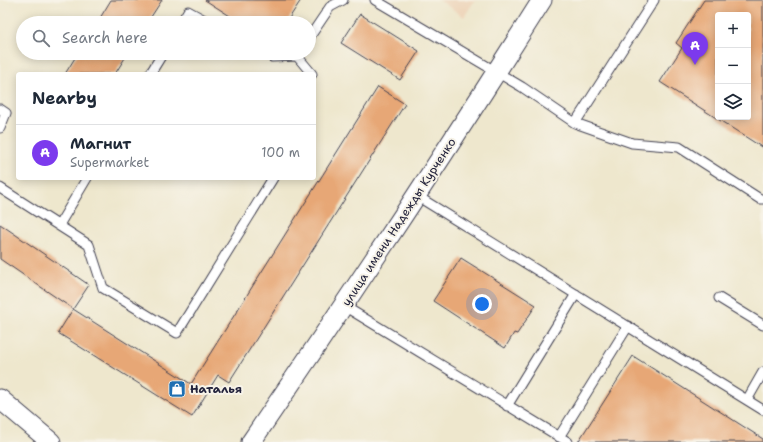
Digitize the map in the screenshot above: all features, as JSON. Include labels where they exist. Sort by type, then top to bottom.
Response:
[{"type":"street","name":"улица имени Надежды Курченко","points":[[251,442],[417,196],[542,0]]},
{"type":"street","points":[[0,399],[52,442]]},
{"type":"lane","points":[[316,28],[330,7],[343,0]]},
{"type":"lane","points":[[375,0],[496,72],[575,123],[632,143],[679,147],[760,199],[763,199]]},
{"type":"lane","points":[[575,123],[654,0]]},
{"type":"lane","points":[[185,16],[188,11],[197,16]]},
{"type":"lane","points":[[151,72],[158,60]]},
{"type":"lane","points":[[302,60],[311,72]]},
{"type":"lane","points":[[0,109],[6,113],[0,128]]},
{"type":"lane","points":[[59,225],[86,180]]},
{"type":"lane","points":[[0,188],[89,245],[103,288],[177,333],[272,180]]},
{"type":"lane","points":[[417,196],[763,410]]},
{"type":"lane","points":[[507,406],[576,294]]},
{"type":"lane","points":[[719,298],[763,325]]},
{"type":"lane","points":[[344,306],[568,442]]},
{"type":"lane","points":[[559,437],[628,326]]},
{"type":"lane","points":[[747,400],[763,372]]},
{"type":"shaded area","points":[[439,0],[475,0],[464,17]]},
{"type":"building","points":[[111,0],[162,0],[152,16],[101,16]]},
{"type":"building","points":[[205,0],[301,0],[291,16],[230,16]]},
{"type":"building","points":[[704,0],[763,0],[763,148],[719,120],[751,120],[751,12],[715,12],[715,117],[660,82],[682,48],[676,43]]},
{"type":"building","points":[[360,14],[419,51],[400,80],[341,43]]},
{"type":"building","points":[[74,60],[124,60],[116,72],[66,72]]},
{"type":"building","points":[[378,87],[405,104],[229,382],[218,375],[192,417],[58,333],[73,309],[191,384]]},
{"type":"building","points":[[0,224],[89,285],[73,309],[0,259]]},
{"type":"building","points":[[461,258],[536,305],[517,334],[514,333],[505,348],[433,301]]},
{"type":"building","points":[[633,356],[763,439],[763,442],[578,442]]},
{"type":"place","name":"Магнит","points":[[695,65]]},
{"type":"place","name":"Наталья","points":[[177,389]]}]
